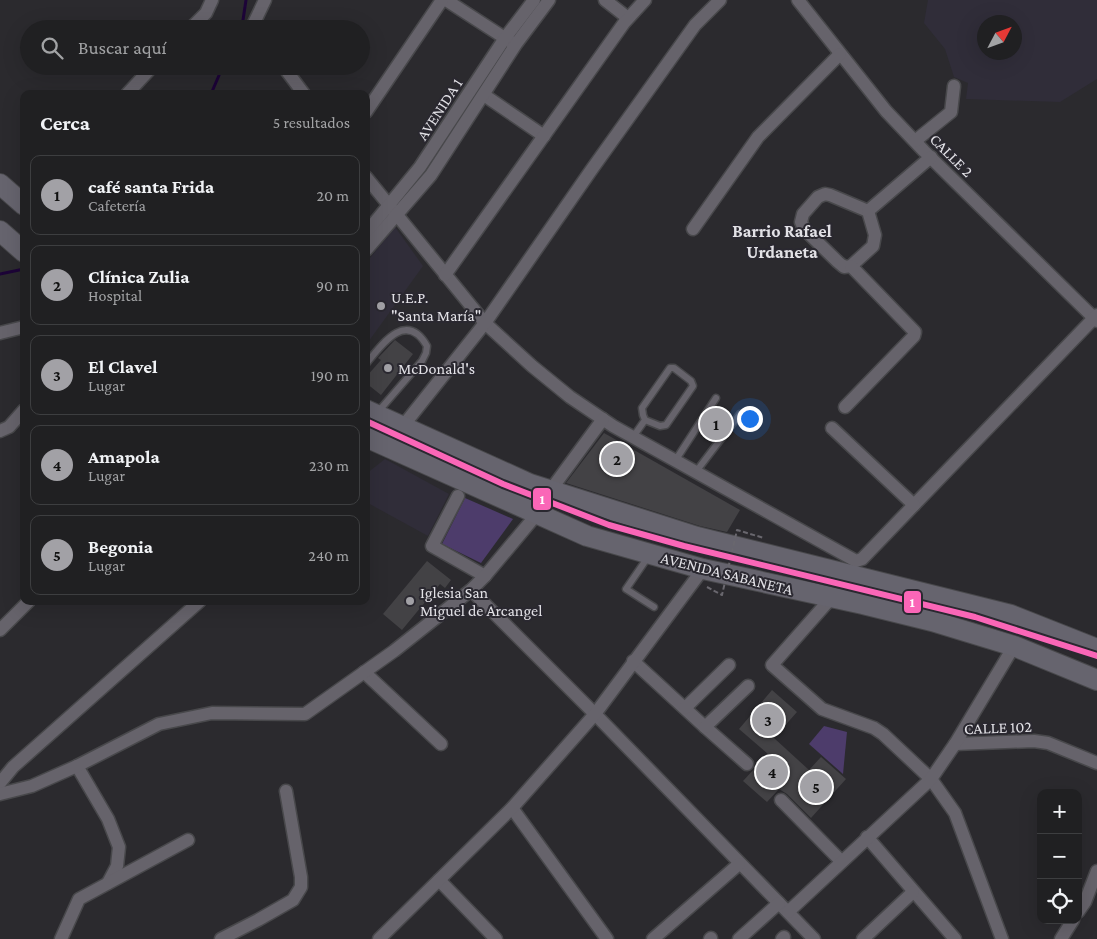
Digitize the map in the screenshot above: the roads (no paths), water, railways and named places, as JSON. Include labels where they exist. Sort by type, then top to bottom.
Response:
[{"type":"main road","points":[[0,184],[20,201]]},
{"type":"main road","points":[[0,231],[20,248]]},
{"type":"main road","name":"AVENIDA SABANETA","points":[[371,412],[530,484],[550,491],[697,537],[1011,615],[1097,649]]},
{"type":"main road","name":"AVENIDA SABANETA","points":[[370,444],[587,536],[650,554],[705,578],[832,597],[932,621],[1014,646],[1097,680]]},
{"type":"street","points":[[198,20],[206,12],[212,0]]},
{"type":"street","points":[[255,20],[265,0]]},
{"type":"street","points":[[370,106],[444,0],[510,41]]},
{"type":"street","name":"AVENIDA 1","points":[[370,229],[392,210],[450,121],[510,41],[534,0]]},
{"type":"street","points":[[370,244],[392,210],[431,175],[484,95],[510,41],[549,0]]},
{"type":"street","points":[[605,0],[628,18]]},
{"type":"street","points":[[445,275],[628,18],[645,0]]},
{"type":"street","points":[[403,426],[485,323],[592,168],[689,33],[701,18],[720,0]]},
{"type":"street","name":"CALLE 2","points":[[798,0],[886,111],[1096,318]]},
{"type":"street","points":[[693,229],[758,137],[840,54]]},
{"type":"street","points":[[131,90],[145,75]]},
{"type":"street","points":[[290,75],[301,90]]},
{"type":"street","points":[[915,141],[950,112],[954,86]]},
{"type":"street","points":[[484,95],[544,136]]},
{"type":"street","points":[[450,121],[461,128]]},
{"type":"street","points":[[868,211],[931,157]]},
{"type":"street","points":[[370,182],[485,323],[532,366],[570,397],[633,437],[856,561],[862,559],[1096,318]]},
{"type":"street","points":[[825,194],[868,211],[875,235],[873,246],[851,266],[844,267],[838,262],[804,229],[802,222],[803,214],[818,197],[825,194]]},
{"type":"street","points":[[845,408],[914,336],[915,332],[851,266]]},
{"type":"street","points":[[0,333],[20,328]]},
{"type":"street","points":[[0,431],[9,427],[20,415]]},
{"type":"street","points":[[550,491],[603,419]]},
{"type":"street","points":[[832,428],[914,505]]},
{"type":"street","points":[[458,496],[432,546],[485,576]]},
{"type":"street","points":[[0,794],[32,786],[77,766],[159,724],[212,713],[305,714],[394,651],[471,590],[537,514]]},
{"type":"street","points":[[379,939],[512,808],[595,714],[633,661],[705,578]]},
{"type":"street","points":[[471,590],[595,714],[814,939]]},
{"type":"street","points":[[832,597],[772,665],[822,709],[874,728],[883,734],[931,779],[955,813],[1002,939]]},
{"type":"street","points":[[0,630],[25,605]]},
{"type":"street","points":[[0,783],[14,767],[196,605]]},
{"type":"street","points":[[739,939],[841,862],[931,779],[955,744],[1014,646]]},
{"type":"street","points":[[633,661],[747,764]]},
{"type":"street","points":[[684,708],[729,665]]},
{"type":"street","points":[[364,672],[441,744]]},
{"type":"street","points":[[705,727],[748,686]]},
{"type":"street","name":"CALLE 102","points":[[955,744],[1034,741],[1048,743],[1097,763]]},
{"type":"street","points":[[77,766],[108,819],[119,847],[117,866],[108,883]]},
{"type":"street","points":[[222,939],[293,900],[301,887],[301,877],[286,791]]},
{"type":"street","points":[[781,800],[841,862]]},
{"type":"street","points":[[512,808],[607,939]]},
{"type":"street","points":[[867,837],[954,939]]},
{"type":"street","points":[[61,939],[79,899],[188,840]]},
{"type":"street","points":[[653,939],[739,864]]},
{"type":"street","points":[[1082,906],[1097,871]]},
{"type":"street","points":[[439,880],[492,938]]},
{"type":"street","points":[[863,939],[913,892]]},
{"type":"street","points":[[1061,939],[1070,924]]},
{"type":"lane","points":[[370,359],[387,339],[402,330],[410,330],[417,333],[427,346],[426,354],[422,361],[371,412]]},
{"type":"lane","points":[[670,368],[674,368],[692,382],[693,386],[666,425],[660,426],[646,420],[642,408],[670,368]]},
{"type":"lane","points":[[676,461],[716,398]]},
{"type":"lane","points":[[696,473],[740,414]]},
{"type":"lane","points":[[633,437],[646,420]]},
{"type":"lane","points":[[650,554],[626,589],[654,607]]},
{"type":"waterway","points":[[243,20],[246,0]]},
{"type":"waterway","points":[[213,90],[219,75]]},
{"type":"waterway","points":[[0,274],[20,270]]},
{"type":"rail line","name":"1","points":[[370,423],[503,484],[609,525],[684,546],[975,617],[1097,656]]},
{"type":"place","name":"U.E.P. \"Santa María\"","points":[[381,306]]},
{"type":"place","name":"McDonald's","points":[[388,368]]},
{"type":"place","name":"café santa Frida","points":[[716,424]]},
{"type":"place","name":"Clínica Zulia","points":[[617,459]]},
{"type":"place","name":"Iglesia San Miguel de Arcangel","points":[[410,601]]},
{"type":"place","name":"El Clavel","points":[[768,720]]},
{"type":"place","name":"Amapola","points":[[772,772]]},
{"type":"place","name":"Begonia","points":[[816,787]]},
{"type":"district","name":"Barrio Rafael Urdaneta","points":[[782,241]]}]
